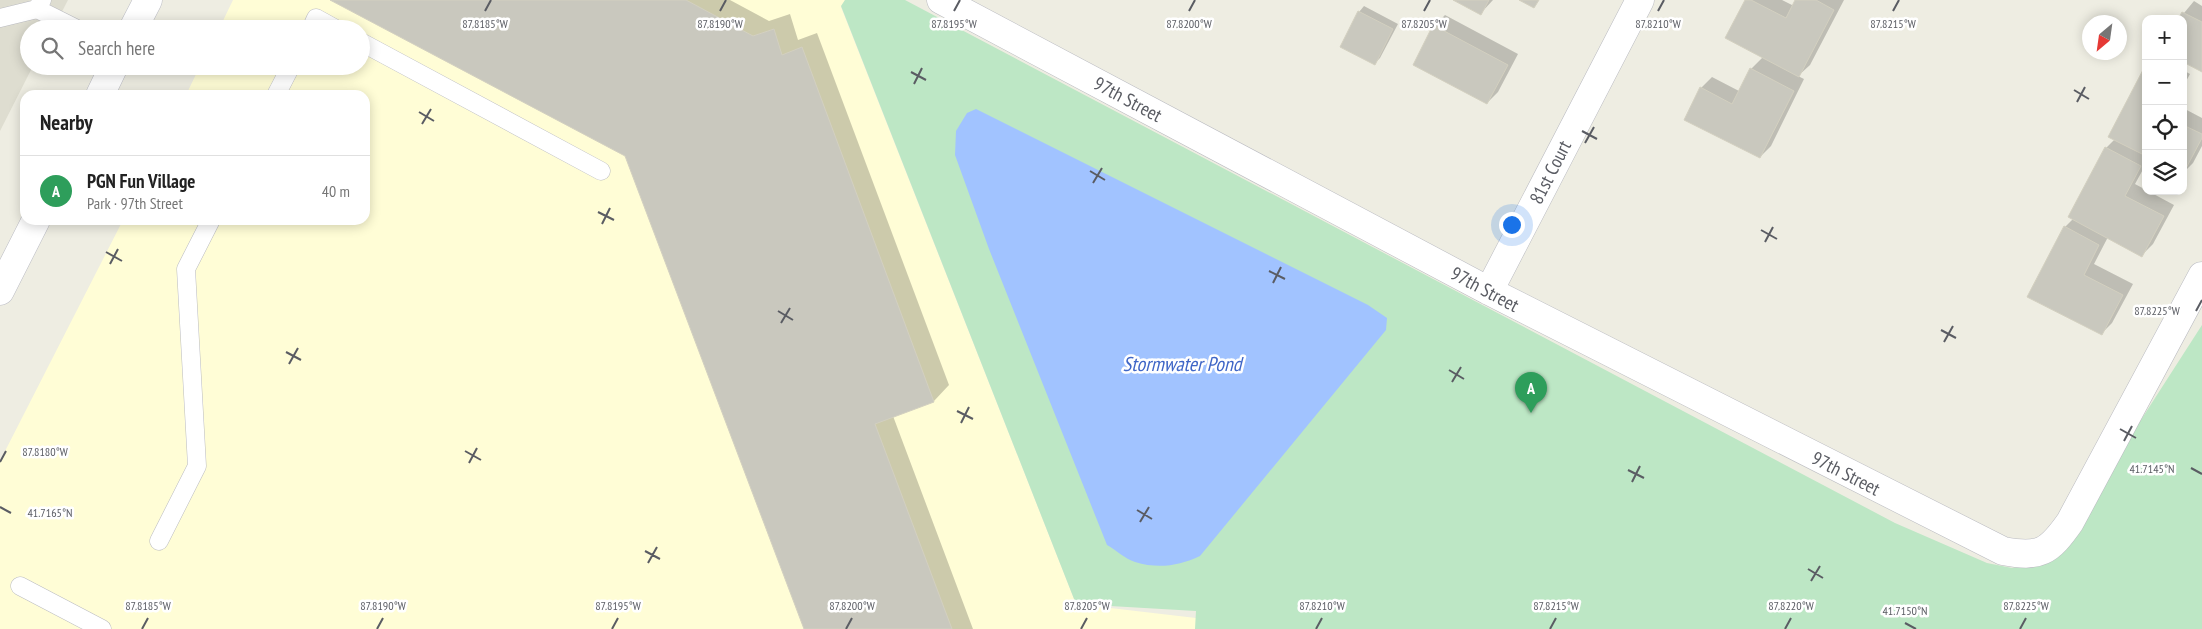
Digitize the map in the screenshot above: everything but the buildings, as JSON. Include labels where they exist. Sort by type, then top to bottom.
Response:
[{"type":"street","points":[[138,20],[148,0]]},
{"type":"street","name":"97th Street","points":[[941,0],[1489,291],[2003,551],[2024,555],[2039,552],[2050,546],[2070,522],[2202,276]]},
{"type":"street","name":"81st Court","points":[[1489,291],[1640,0]]},
{"type":"street","points":[[102,90],[110,75]]},
{"type":"street","points":[[0,291],[33,225]]},
{"type":"lane","points":[[0,18],[40,5],[63,20]]},
{"type":"lane","points":[[370,47],[601,170]]},
{"type":"lane","points":[[279,90],[286,75]]},
{"type":"lane","points":[[159,541],[197,466],[186,269],[208,225]]},
{"type":"lane","points":[[20,586],[102,629]]},
{"type":"shaded area","points":[[0,0],[68,0],[58,20],[20,20],[20,75],[28,75],[0,131]]},
{"type":"shaded area","points":[[233,0],[845,0],[841,7],[1076,604],[1213,620],[1212,629],[0,629],[0,461],[120,225],[370,225],[370,90],[188,90],[196,75],[370,75],[370,20],[223,20]]},
{"type":"green space","points":[[845,0],[905,0],[1895,523],[1987,563],[2012,568],[2042,563],[2063,552],[2081,531],[2137,426],[2202,325],[2202,629],[1195,629],[1196,611],[1076,604],[841,6]]},
{"type":"water","name":"Stormwater Pond","points":[[976,109],[1368,305],[1387,318],[1386,330],[1200,556],[1176,564],[1160,566],[1131,561],[1107,545],[989,249],[955,155],[956,131],[967,113]]},
{"type":"place","name":"PGN Fun Village","points":[[1531,413]]}]
